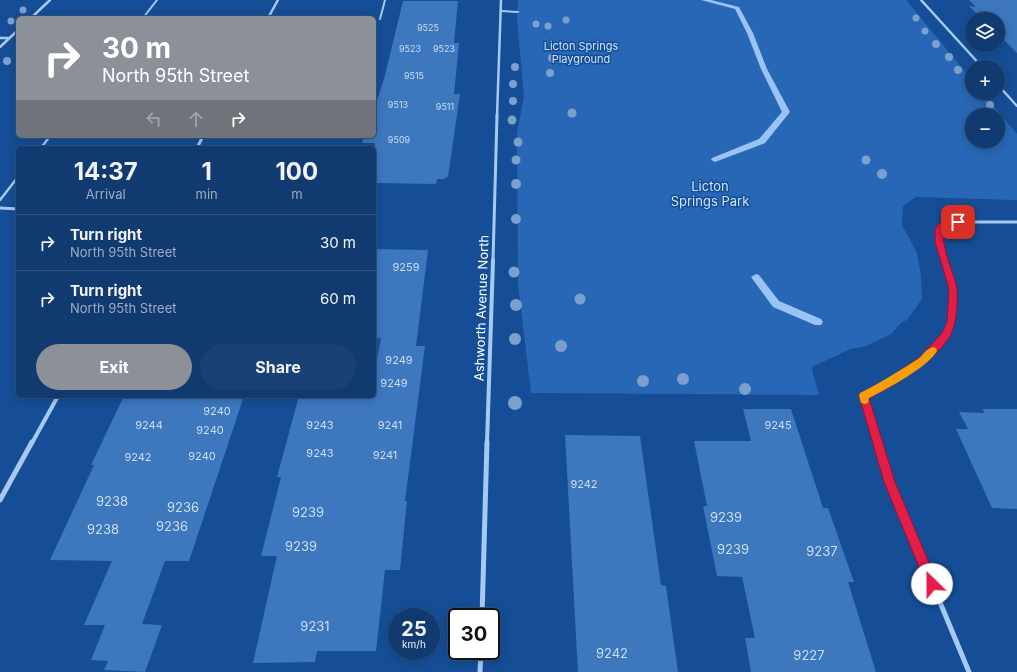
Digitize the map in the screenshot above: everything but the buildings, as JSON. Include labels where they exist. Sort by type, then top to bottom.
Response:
[{"type":"street","points":[[33,16],[50,0]]},
{"type":"street","points":[[269,16],[278,0]]},
{"type":"street","name":"Ashworth Avenue North","points":[[482,608],[501,0]]},
{"type":"street","points":[[921,0],[976,60]]},
{"type":"street","points":[[0,47],[16,32]]},
{"type":"street","points":[[0,38],[10,38]]},
{"type":"street","points":[[1005,93],[1017,106]]},
{"type":"street","points":[[0,208],[16,208]]},
{"type":"street","points":[[969,672],[890,482],[864,396],[887,384],[924,360],[946,335],[951,322],[954,289],[940,242],[939,230],[941,226],[958,222],[1017,222]]},
{"type":"street","points":[[0,500],[57,398]]},
{"type":"street","points":[[480,672],[481,660]]},
{"type":"lane","points":[[145,16],[157,0]]},
{"type":"lane","points":[[380,19],[385,0]]},
{"type":"lane","points":[[501,11],[518,12]]},
{"type":"lane","points":[[0,200],[16,180]]},
{"type":"green space","name":"Licton Springs Park","points":[[518,0],[906,0],[965,72],[965,100],[989,100],[995,108],[965,108],[965,148],[1005,148],[1005,120],[1017,134],[1017,200],[916,197],[903,206],[902,225],[917,253],[921,276],[922,299],[907,320],[902,322],[891,334],[866,346],[851,349],[812,367],[819,395],[531,393],[518,284],[517,133],[524,96],[517,20]]},
{"type":"waterway","points":[[704,0],[737,8],[750,33],[764,69],[786,112],[762,141],[715,160]]},
{"type":"waterway","points":[[756,277],[776,304],[818,322]]},
{"type":"slow traffic","points":[[865,400],[864,396],[887,384],[924,360],[933,351]]},
{"type":"route","points":[[932,584],[890,482],[877,445],[864,396],[887,384],[924,360],[946,335],[951,322],[954,289],[940,242],[939,230],[941,226],[958,222]]},
{"type":"park label","name":"Licton Springs Playground","points":[[581,52]]}]
